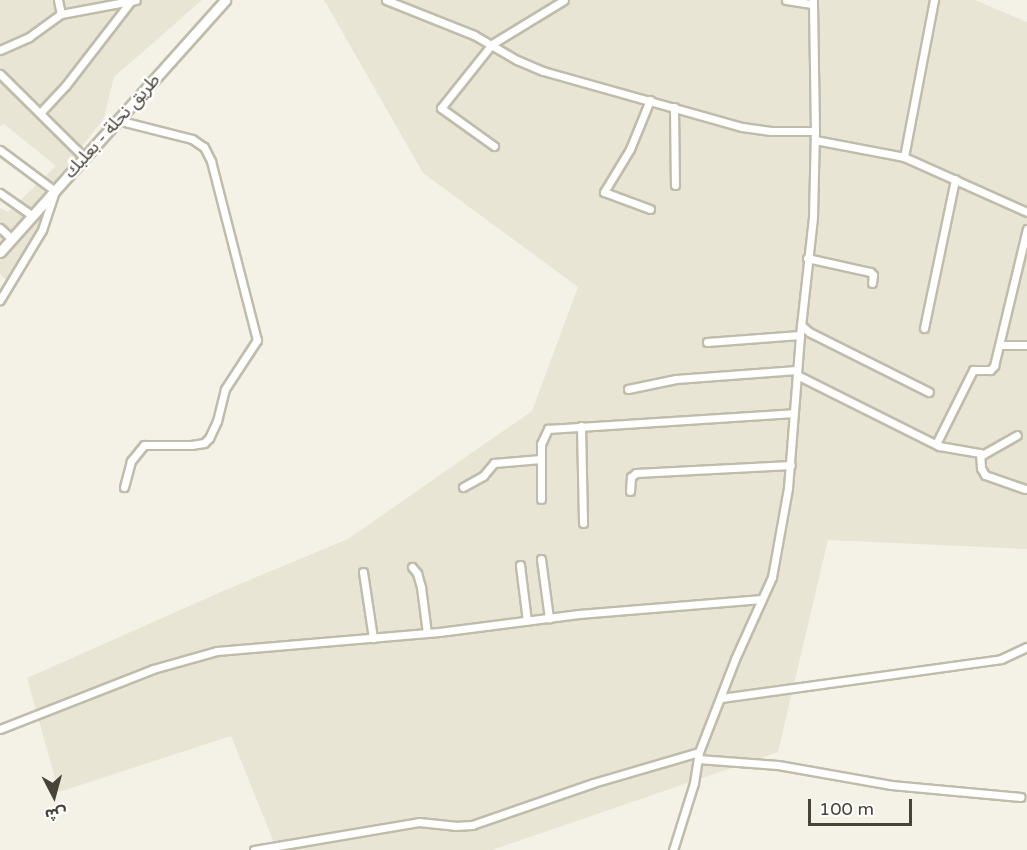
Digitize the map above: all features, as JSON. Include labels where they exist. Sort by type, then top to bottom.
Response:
[{"type":"street","points":[[58,0],[61,14]]},
{"type":"street","name":"طريق نحلة - بعلبك","points":[[0,252],[225,0]]},
{"type":"street","points":[[386,0],[492,44],[530,66],[756,130],[815,131]]},
{"type":"street","points":[[494,146],[441,108],[492,44],[564,0]]},
{"type":"street","points":[[673,850],[699,756],[761,599],[772,577],[791,465],[793,413],[807,258],[813,217],[815,131],[812,2],[786,0]]},
{"type":"street","points":[[904,158],[934,0]]},
{"type":"street","points":[[0,50],[29,37],[61,14],[133,1]]},
{"type":"street","points":[[40,113],[66,86],[133,1]]},
{"type":"street","points":[[0,74],[84,157]]},
{"type":"street","points":[[650,100],[630,149],[604,192],[650,209]]},
{"type":"street","points":[[674,107],[675,185]]},
{"type":"street","points":[[117,120],[192,139],[204,147],[211,161],[257,340],[225,389],[217,421],[209,438],[204,443],[191,445],[144,445],[136,451],[131,461],[124,487]]},
{"type":"street","points":[[815,140],[904,158],[955,178],[1027,212]]},
{"type":"street","points":[[0,150],[55,191],[42,230],[0,300]]},
{"type":"street","points":[[924,328],[955,178]]},
{"type":"street","points":[[0,194],[32,215]]},
{"type":"street","points":[[0,228],[12,239]]},
{"type":"street","points":[[936,444],[973,370],[993,369],[1027,229]]},
{"type":"street","points":[[807,258],[870,272],[873,275],[872,283]]},
{"type":"street","points":[[801,325],[809,332],[929,392]]},
{"type":"street","points":[[707,342],[800,335]]},
{"type":"street","points":[[1000,345],[1027,345]]},
{"type":"street","points":[[628,389],[676,380],[797,372],[951,450],[982,455],[1017,435]]},
{"type":"street","points":[[541,499],[542,438],[548,429],[793,413]]},
{"type":"street","points":[[581,426],[583,523]]},
{"type":"street","points":[[982,455],[983,473],[1024,489]]},
{"type":"street","points":[[463,487],[483,476],[494,464],[541,459]]},
{"type":"street","points":[[630,490],[631,477],[636,473],[791,465]]},
{"type":"street","points":[[542,559],[549,618]]},
{"type":"street","points":[[520,565],[527,621]]},
{"type":"street","points":[[412,567],[417,573],[421,587],[427,633]]},
{"type":"street","points":[[363,572],[373,638]]},
{"type":"street","points":[[0,729],[153,669],[205,653],[232,648],[427,633],[549,618],[761,599]]},
{"type":"street","points":[[721,698],[1000,659],[1027,647]]},
{"type":"street","points":[[254,850],[419,822],[455,826],[472,825],[593,783],[699,756],[778,765],[891,785],[1020,797]]},
{"type":"shaded area","points":[[0,0],[202,0],[114,77],[104,118],[74,157],[50,225],[12,286],[0,274],[0,208],[8,212],[56,166],[4,124],[0,126]]},
{"type":"shaded area","points":[[324,0],[975,0],[1027,22],[1027,549],[828,540],[778,752],[492,850],[277,850],[231,736],[59,792],[27,678],[223,591],[348,539],[532,411],[578,287],[423,173]]}]
